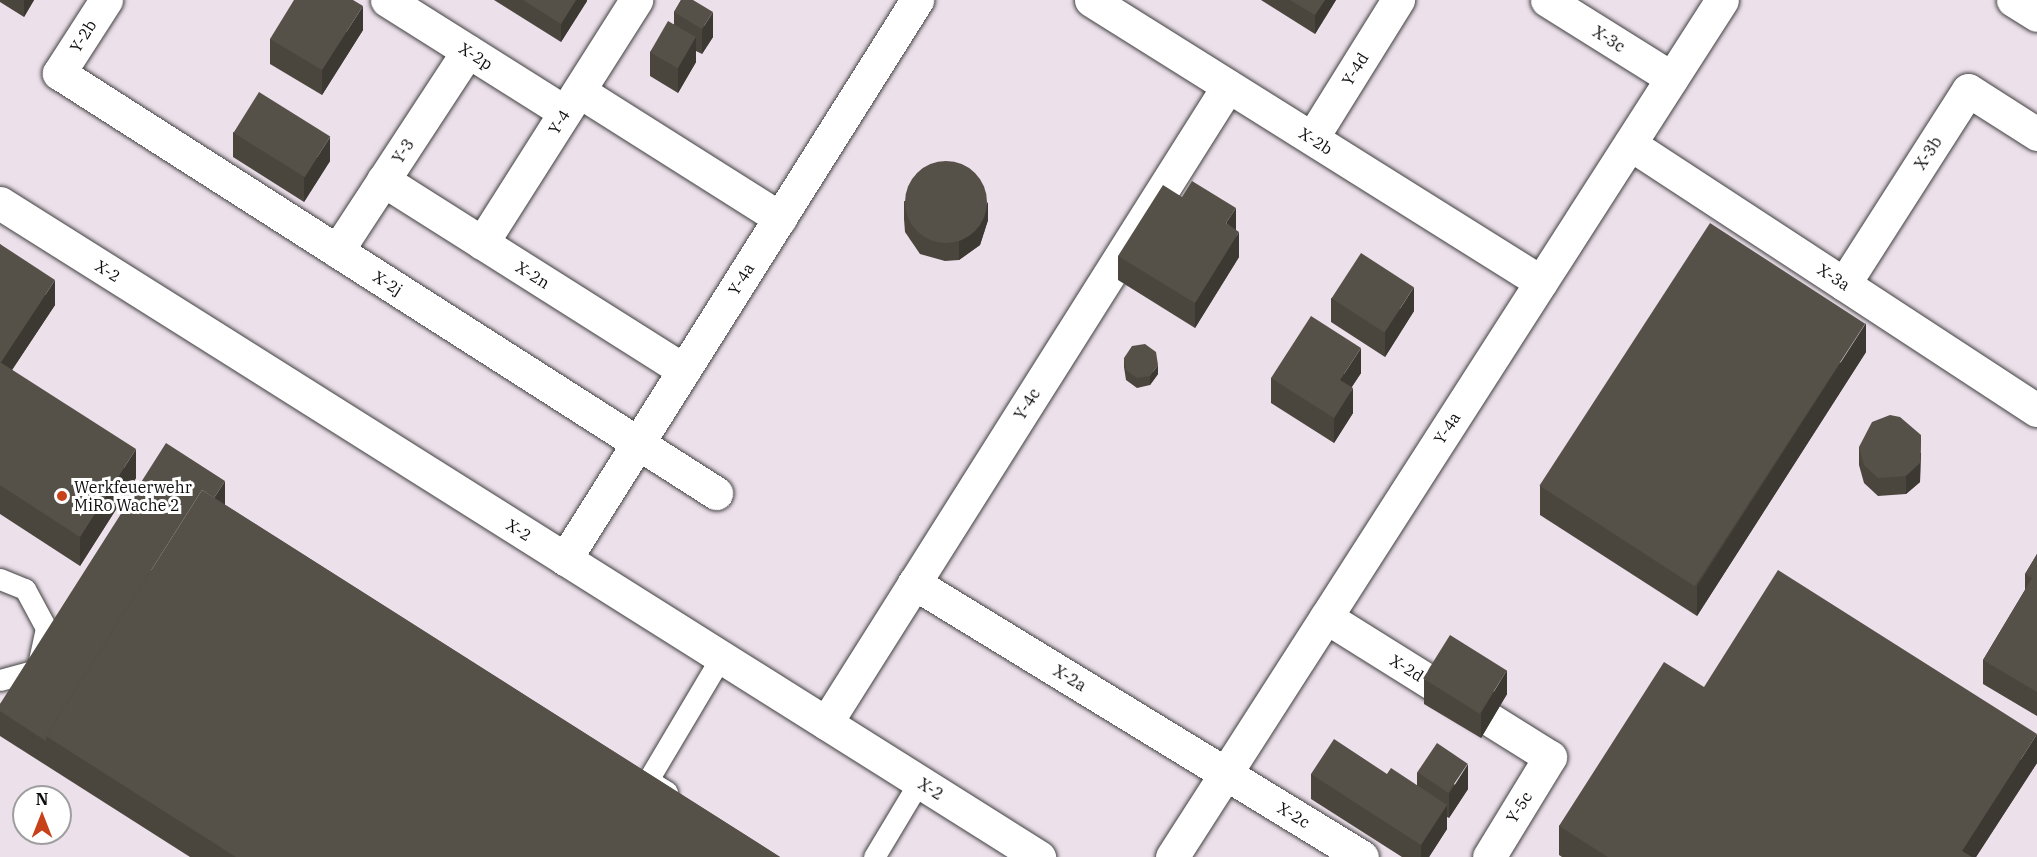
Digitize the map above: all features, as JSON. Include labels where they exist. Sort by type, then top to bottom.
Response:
[{"type":"street","name":"Y-2b","points":[[59,73],[106,0]]},
{"type":"street","name":"Y-4","points":[[482,243],[636,0]]},
{"type":"street","name":"Y-4a","points":[[565,559],[917,0]]},
{"type":"street","name":"X-2b","points":[[1091,0],[1541,282]]},
{"type":"street","name":"Y-4d","points":[[1312,138],[1398,0]]},
{"type":"street","name":"X-3c","points":[[1547,0],[1672,78]]},
{"type":"street","name":"Y-4a","points":[[1172,857],[1722,0]]},
{"type":"street","points":[[2013,0],[2037,15]]},
{"type":"street","name":"X-2p","points":[[400,3],[468,51],[572,102],[780,218]]},
{"type":"street","name":"Y-3","points":[[337,251],[468,51]]},
{"type":"street","name":"X-2j","points":[[59,73],[716,493]]},
{"type":"street","name":"Y-4c","points":[[826,723],[1228,86]]},
{"type":"street","name":"X-3b","points":[[1844,284],[1968,90],[2037,134]]},
{"type":"street","name":"X-3a","points":[[1630,144],[2037,410]]},
{"type":"street","name":"X-2n","points":[[383,180],[684,369]]},
{"type":"street","name":"X-2","points":[[0,203],[1039,857]]},
{"type":"street","name":"X-2a","points":[[914,583],[1226,773]]},
{"type":"street","name":"X-2d","points":[[1326,617],[1550,757]]},
{"type":"street","name":"Y-5c","points":[[1489,857],[1550,757]]},
{"type":"street","name":"X-2c","points":[[1226,773],[1362,857]]},
{"type":"lane","points":[[0,579],[25,589],[46,628],[37,670],[0,680]]},
{"type":"lane","points":[[686,803],[648,780],[721,657]]},
{"type":"lane","points":[[874,857],[919,782]]},
{"type":"shaded area","points":[[0,0],[2037,0],[2037,857],[0,857]]},
{"type":"building","points":[[294,0],[353,0],[363,6],[322,70],[270,39]]},
{"type":"building","points":[[523,0],[576,0],[561,24]]},
{"type":"building","points":[[681,0],[693,0],[713,12],[702,29],[674,12]]},
{"type":"building","points":[[1290,0],[1325,0],[1315,15]]},
{"type":"building","points":[[668,21],[696,37],[678,68],[650,52]]},
{"type":"building","points":[[259,92],[330,137],[305,177],[234,133]]},
{"type":"building","points":[[946,161],[962,164],[975,173],[984,186],[987,202],[984,218],[975,231],[962,240],[946,243],[930,240],[917,231],[908,218],[905,202],[908,186],[917,173],[930,164]]},
{"type":"building","points":[[1192,181],[1236,208],[1226,223],[1239,232],[1195,303],[1118,256],[1163,185],[1182,197]]},
{"type":"building","points":[[1710,223],[1865,324],[1695,586],[1540,486]]},
{"type":"building","points":[[0,244],[55,280],[1,362],[0,362]]},
{"type":"building","points":[[1361,253],[1414,287],[1384,333],[1332,298]]},
{"type":"building","points":[[1311,316],[1361,348],[1340,380],[1353,388],[1334,418],[1271,378]]},
{"type":"building","points":[[1145,344],[1156,352],[1158,365],[1150,376],[1137,378],[1126,370],[1124,358],[1132,346]]},
{"type":"building","name":"Werkfeuerwehr MiRo Wache 2","points":[[0,362],[136,449],[80,537],[0,485]]},
{"type":"building","points":[[1890,415],[1900,417],[1921,435],[1920,463],[1906,476],[1878,478],[1864,465],[1859,447],[1872,422]]},
{"type":"building","points":[[166,443],[225,481],[214,498],[202,490],[46,736],[46,741],[0,711],[0,704]]},
{"type":"building","points":[[202,490],[780,857],[236,857],[46,736]]},
{"type":"building","points":[[2037,554],[2037,692],[1983,660],[2032,578],[2025,574]]},
{"type":"building","points":[[1778,570],[2037,734],[1962,851],[1972,857],[1608,857],[1559,826],[1664,662],[1704,687]]},
{"type":"building","points":[[1450,635],[1507,671],[1480,714],[1423,678]]},
{"type":"building","points":[[1334,739],[1387,774],[1391,768],[1447,805],[1421,845],[1311,774]]},
{"type":"building","points":[[1437,743],[1468,764],[1448,793],[1417,772]]},
{"type":"place","name":"Werkfeuerwehr MiRo Wache 2","points":[[62,496]]}]
